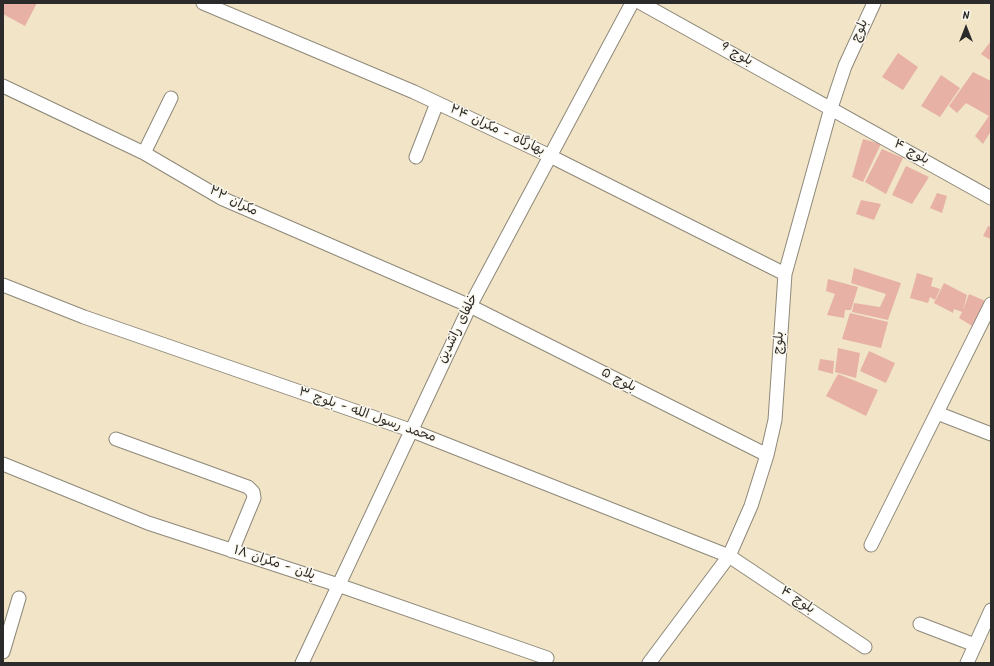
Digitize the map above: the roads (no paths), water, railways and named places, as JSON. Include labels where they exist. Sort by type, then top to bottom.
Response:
[{"type":"street","name":"بهارگاه - مکران ۲۴","points":[[203,3],[437,103],[550,156],[785,274]]},
{"type":"street","name":"خلفای راشدین","points":[[302,663],[410,430],[470,306],[632,3]]},
{"type":"street","name":"بلوچ 9","points":[[641,3],[831,108]]},
{"type":"street","name":"بلوچ","points":[[649,663],[728,556],[751,506],[767,455],[774,420],[785,274],[831,108],[845,66],[874,3]]},
{"type":"street","name":"مکران ۲۲","points":[[3,86],[144,153],[222,198],[470,306]]},
{"type":"street","points":[[144,153],[171,98]]},
{"type":"street","points":[[416,157],[437,103]]},
{"type":"street","name":"بلوچ ۴","points":[[831,108],[991,198]]},
{"type":"street","name":"محمد رسول الله - بلوچ ۳","points":[[3,285],[91,320],[410,430],[728,556]]},
{"type":"street","points":[[871,544],[991,304]]},
{"type":"street","name":"بلوچ ۵","points":[[470,306],[767,455]]},
{"type":"street","points":[[937,413],[991,434]]},
{"type":"street","points":[[116,439],[248,487],[253,492],[254,498],[232,551]]},
{"type":"street","name":"پلان - مکران ۱۸","points":[[3,464],[148,523],[338,585],[547,658]]},
{"type":"street","name":"بلوچ ۴","points":[[728,556],[866,646]]},
{"type":"street","points":[[3,652],[19,598]]},
{"type":"street","points":[[967,663],[991,610]]},
{"type":"street","points":[[920,624],[975,645]]}]
